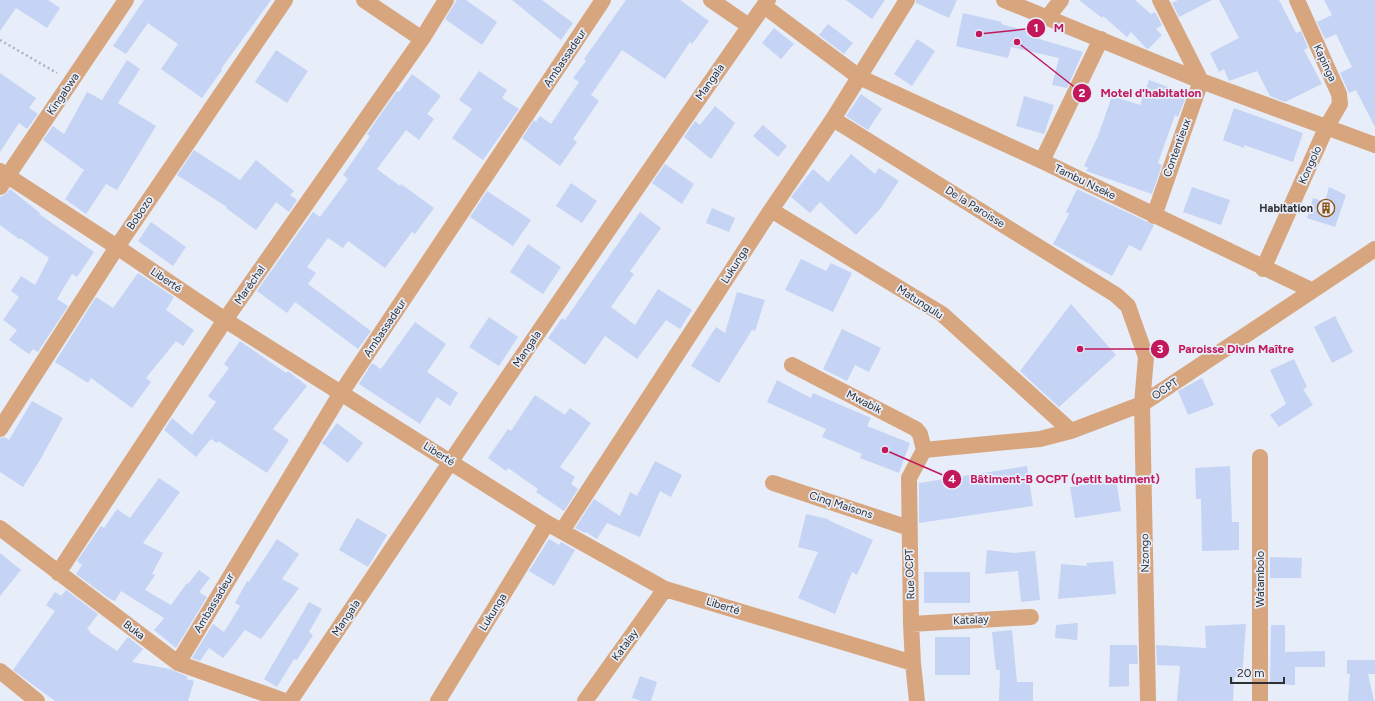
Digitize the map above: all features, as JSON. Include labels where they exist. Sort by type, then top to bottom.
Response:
[{"type":"street","name":"Kingabwa","points":[[3,178],[71,82],[126,0]]},
{"type":"street","name":"Bobozo","points":[[0,429],[117,247],[285,0]]},
{"type":"street","points":[[364,0],[422,39]]},
{"type":"street","name":"Maréchal","points":[[58,572],[225,320],[422,39],[446,0]]},
{"type":"street","name":"Ambassadeur","points":[[178,663],[341,393],[603,0]]},
{"type":"street","points":[[711,0],[750,26]]},
{"type":"street","name":"Lukunga","points":[[562,531],[771,210],[833,119],[907,0]]},
{"type":"street","points":[[1004,0],[1201,81],[1327,126],[1375,145]]},
{"type":"street","points":[[1047,18],[1061,0]]},
{"type":"street","points":[[1160,0],[1201,81]]},
{"type":"street","name":"Kapinga","points":[[1296,0],[1339,94],[1340,104],[1327,126]]},
{"type":"street","name":"Mangala","points":[[290,701],[450,461],[668,142],[766,3]]},
{"type":"street","name":"Tambu Nseke","points":[[766,3],[859,77],[1042,161],[1263,269],[1311,290]]},
{"type":"street","points":[[1042,161],[1101,39]]},
{"type":"street","name":"Contentieux","points":[[1154,216],[1201,81]]},
{"type":"street","name":"De la Paroisse","points":[[833,119],[1116,295],[1128,306],[1146,357],[1142,404]]},
{"type":"street","name":"Kongolo","points":[[1263,269],[1327,126]]},
{"type":"street","name":"Liberté","points":[[3,178],[117,247],[225,320],[547,523],[665,589],[913,663]]},
{"type":"street","name":"Matungulu","points":[[771,210],[942,314],[1071,431]]},
{"type":"street","name":"OCPT","points":[[924,450],[1040,439],[1071,431],[1142,404],[1311,290],[1375,249]]},
{"type":"street","name":"Mwabik","points":[[792,365],[916,429],[920,434],[924,450]]},
{"type":"street","name":"Nzongo","points":[[1142,404],[1148,701]]},
{"type":"street","name":"Rue OCPT","points":[[917,701],[911,624],[909,478],[924,450]]},
{"type":"street","name":"Watambolo","points":[[1260,457],[1260,701]]},
{"type":"street","name":"Cinq Maisons","points":[[773,483],[909,528]]},
{"type":"street","name":"Lukunga","points":[[438,701],[547,523]]},
{"type":"street","name":"Buka","points":[[0,528],[178,663],[285,701]]},
{"type":"street","name":"Katalay","points":[[585,701],[665,589]]},
{"type":"street","name":"Katalay","points":[[911,624],[1031,617]]},
{"type":"street","points":[[0,671],[36,701]]},
{"type":"path","points":[[0,40],[71,82]]},
{"type":"building","points":[[0,0],[48,0],[60,8],[47,28],[16,8],[0,31]]},
{"type":"building","points":[[144,0],[271,0],[202,98],[161,69],[178,44],[148,23],[126,54],[113,46]]},
{"type":"building","points":[[457,0],[466,0],[497,22],[482,45],[445,19]]},
{"type":"building","points":[[512,0],[542,0],[573,23],[561,40]]},
{"type":"building","points":[[626,0],[680,0],[709,21],[692,44],[690,42],[665,79],[622,50],[591,95],[599,101],[573,139],[577,142],[560,166],[522,138],[534,120],[536,122],[540,116],[551,124],[579,82],[573,78],[586,61],[584,59]]},
{"type":"building","points":[[846,0],[885,0],[872,19]]},
{"type":"building","points":[[916,0],[957,0],[949,18],[916,3]]},
{"type":"building","points":[[1079,0],[1135,0],[1151,14],[1155,12],[1162,25],[1156,29],[1162,35],[1148,49],[1131,32],[1127,37],[1103,16],[1102,18]]},
{"type":"building","points":[[1178,0],[1212,0],[1179,17],[1172,3]]},
{"type":"building","points":[[1219,0],[1279,0],[1296,33],[1301,31],[1308,48],[1304,50],[1322,84],[1285,102],[1270,96],[1257,71],[1229,81],[1224,69],[1219,72],[1210,53],[1239,38]]},
{"type":"building","points":[[1324,0],[1375,0],[1375,127],[1356,90],[1349,93],[1340,73],[1352,67],[1336,34],[1325,39],[1317,22],[1332,15]]},
{"type":"building","points":[[963,13],[1002,22],[1001,24],[1038,34],[1036,38],[1083,52],[1067,88],[1052,85],[1059,58],[1011,47],[1008,58],[956,46]]},
{"type":"building","points":[[828,24],[853,43],[844,54],[819,35]]},
{"type":"building","points":[[774,28],[794,44],[781,59],[762,43]]},
{"type":"building","points":[[917,39],[935,51],[912,86],[894,74]]},
{"type":"building","points":[[276,50],[308,71],[287,103],[255,82]]},
{"type":"building","points":[[127,60],[140,69],[118,103],[156,126],[117,190],[106,184],[86,214],[65,199],[84,170],[43,140],[53,126],[64,134],[87,92],[102,100]]},
{"type":"building","points":[[479,71],[507,90],[502,98],[519,109],[483,160],[452,138],[472,109],[459,100]]},
{"type":"building","points":[[0,73],[36,98],[29,108],[38,114],[27,129],[19,123],[0,152]]},
{"type":"building","points":[[412,74],[441,96],[427,114],[434,119],[419,140],[406,130],[377,169],[434,208],[415,234],[412,232],[385,268],[348,241],[343,248],[328,238],[307,267],[316,273],[308,284],[371,331],[358,349],[295,302],[287,313],[257,291],[313,212],[320,217],[348,179],[343,175],[370,136],[367,134],[397,91],[399,92]]},
{"type":"building","points":[[1149,80],[1187,94],[1178,117],[1175,115],[1158,163],[1162,165],[1152,194],[1086,171],[1088,168],[1084,166],[1098,136],[1112,96],[1140,105]]},
{"type":"building","points":[[861,94],[882,109],[868,130],[846,116]]},
{"type":"building","points":[[1024,96],[1054,105],[1044,134],[1016,126]]},
{"type":"building","points":[[715,106],[735,123],[711,159],[684,137],[695,121],[700,125]]},
{"type":"building","points":[[1234,108],[1303,133],[1293,162],[1244,145],[1244,148],[1223,140]]},
{"type":"building","points":[[763,125],[787,146],[778,157],[753,136]]},
{"type":"building","points":[[194,150],[240,180],[256,160],[294,191],[290,195],[297,200],[289,212],[276,202],[256,230],[226,208],[227,207],[177,175]]},
{"type":"building","points":[[851,154],[875,174],[879,168],[899,181],[880,209],[856,235],[820,202],[810,213],[791,197],[813,169],[828,182]]},
{"type":"building","points":[[665,164],[694,184],[682,204],[652,183]]},
{"type":"building","points":[[571,183],[597,201],[582,223],[556,206]]},
{"type":"building","points":[[1192,187],[1230,200],[1221,225],[1183,212]]},
{"type":"building","name":"Habitation","points":[[1329,187],[1346,195],[1335,227],[1307,218],[1313,198],[1325,202]]},
{"type":"building","points":[[10,189],[40,213],[39,214],[94,252],[77,277],[72,274],[57,299],[68,306],[38,352],[33,349],[29,354],[9,340],[17,330],[3,320],[19,297],[11,291],[21,276],[35,285],[49,258],[0,225],[0,197]]},
{"type":"building","points":[[1077,189],[1154,225],[1141,251],[1129,245],[1112,276],[1053,244],[1069,214],[1066,212]]},
{"type":"building","points":[[487,191],[531,220],[513,246],[470,217]]},
{"type":"building","points":[[712,208],[735,218],[729,232],[706,223]]},
{"type":"building","points":[[640,212],[661,228],[630,271],[634,274],[611,307],[635,325],[658,289],[692,310],[680,329],[666,320],[637,359],[605,336],[585,365],[548,338],[562,318],[565,320]]},
{"type":"building","points":[[151,222],[186,247],[173,266],[138,241]]},
{"type":"building","points":[[528,244],[561,267],[543,294],[510,272]]},
{"type":"building","points":[[801,259],[826,271],[831,263],[852,273],[833,312],[785,290]]},
{"type":"building","points":[[138,273],[174,297],[166,310],[194,330],[183,346],[176,341],[146,378],[151,382],[132,408],[91,378],[88,383],[55,362],[96,297],[113,308]]},
{"type":"building","points":[[737,292],[765,300],[755,331],[752,330],[719,383],[691,366],[716,327],[725,333]]},
{"type":"building","points":[[1071,304],[1116,355],[1059,407],[1020,371]]},
{"type":"building","points":[[1335,316],[1353,352],[1332,363],[1314,327]]},
{"type":"building","points":[[489,317],[518,337],[499,366],[469,347]]},
{"type":"building","points":[[415,322],[446,344],[427,372],[458,393],[450,406],[437,397],[420,424],[359,384],[372,363],[381,369]]},
{"type":"building","points":[[842,329],[881,348],[869,372],[855,365],[847,381],[823,369]]},
{"type":"building","points":[[240,341],[286,373],[288,371],[307,386],[273,429],[289,440],[267,473],[218,441],[217,443],[211,439],[196,457],[164,430],[172,418],[192,435],[216,402],[208,396],[229,368],[224,364]]},
{"type":"building","points":[[1294,359],[1307,387],[1303,389],[1313,405],[1279,427],[1270,415],[1286,404],[1270,370]]},
{"type":"building","points":[[1202,378],[1214,405],[1188,415],[1178,391]]},
{"type":"building","points":[[777,380],[811,398],[813,393],[871,418],[867,426],[910,443],[899,473],[860,458],[862,454],[822,437],[826,429],[767,402]]},
{"type":"building","points":[[535,395],[565,415],[570,408],[591,423],[560,467],[575,477],[571,484],[578,489],[564,511],[536,492],[538,489],[508,468],[506,471],[488,458],[508,429],[511,431]]},
{"type":"building","points":[[32,401],[63,418],[23,487],[0,472],[0,438],[5,437],[9,440]]},
{"type":"building","points":[[337,423],[363,443],[348,463],[322,443]]},
{"type":"building","points":[[655,461],[682,475],[671,497],[660,491],[640,537],[607,523],[597,539],[586,532],[585,533],[575,528],[594,499],[620,516],[630,492],[637,496]]},
{"type":"building","points":[[1027,466],[1033,506],[919,523],[919,483]]},
{"type":"building","points":[[1230,466],[1232,522],[1239,522],[1239,550],[1202,551],[1201,499],[1196,499],[1195,468]]},
{"type":"building","points":[[159,478],[180,492],[143,543],[163,553],[152,574],[155,575],[145,590],[171,605],[187,583],[188,584],[199,570],[210,578],[199,592],[207,597],[176,648],[154,630],[164,618],[121,591],[115,601],[110,599],[76,574],[82,565],[77,561],[101,526],[104,528],[117,509],[130,518]]},
{"type":"building","points":[[1116,479],[1121,511],[1075,518],[1070,487]]},
{"type":"building","points":[[806,514],[828,519],[873,540],[857,575],[852,572],[835,614],[798,598],[818,552],[798,547]]},
{"type":"building","points":[[357,518],[387,535],[368,567],[339,550]]},
{"type":"building","points":[[277,539],[299,554],[282,579],[299,588],[261,639],[245,630],[223,658],[209,648],[200,661],[192,658],[213,624],[224,632],[240,606],[235,603],[247,581],[249,582]]},
{"type":"building","points":[[549,539],[559,545],[561,542],[575,550],[554,586],[529,571]]},
{"type":"building","points":[[987,550],[1014,553],[1035,551],[1040,600],[1021,602],[1018,571],[985,574]]},
{"type":"building","points":[[0,553],[21,570],[0,596]]},
{"type":"building","points":[[1270,557],[1302,558],[1301,578],[1270,578]]},
{"type":"building","points":[[1113,561],[1116,594],[1058,599],[1061,564],[1087,566],[1086,563]]},
{"type":"building","points":[[924,572],[970,572],[970,603],[924,603]]},
{"type":"building","points":[[66,590],[98,614],[87,629],[90,631],[89,632],[117,651],[128,637],[143,649],[132,662],[170,669],[188,677],[186,679],[194,681],[188,701],[55,701],[13,670],[55,611],[46,605],[55,592],[61,596]]},
{"type":"building","points":[[309,602],[322,609],[309,632],[313,635],[297,660],[294,659],[277,687],[264,679]]},
{"type":"building","points":[[1078,623],[1077,640],[1055,638],[1056,625]]},
{"type":"building","points":[[1246,624],[1242,677],[1234,677],[1233,701],[1177,701],[1180,666],[1157,665],[1156,645],[1206,648],[1205,626]]},
{"type":"building","points":[[1271,625],[1285,625],[1285,652],[1325,651],[1325,667],[1295,667],[1295,685],[1270,684]]},
{"type":"building","points":[[1012,630],[1017,682],[1033,682],[1033,701],[999,701],[1000,670],[996,670],[992,632]]},
{"type":"building","points":[[935,637],[970,637],[970,675],[935,675]]},
{"type":"building","points":[[1110,645],[1137,645],[1138,664],[1129,664],[1129,686],[1109,687]]},
{"type":"building","points":[[1347,660],[1375,660],[1375,674],[1368,674],[1374,701],[1348,701],[1350,674],[1347,674]]},
{"type":"building","points":[[640,676],[657,682],[651,701],[642,701],[632,698]]},
{"type":"place","name":"M","points":[[979,34]]},
{"type":"place","name":"Motel d'habitation","points":[[1017,42]]},
{"type":"place","name":"Habitation","points":[[1326,208]]},
{"type":"place","name":"Paroisse Divin Maître","points":[[1080,349]]},
{"type":"place","name":"Bâtiment-B OCPT (petit batiment)","points":[[885,450]]}]
